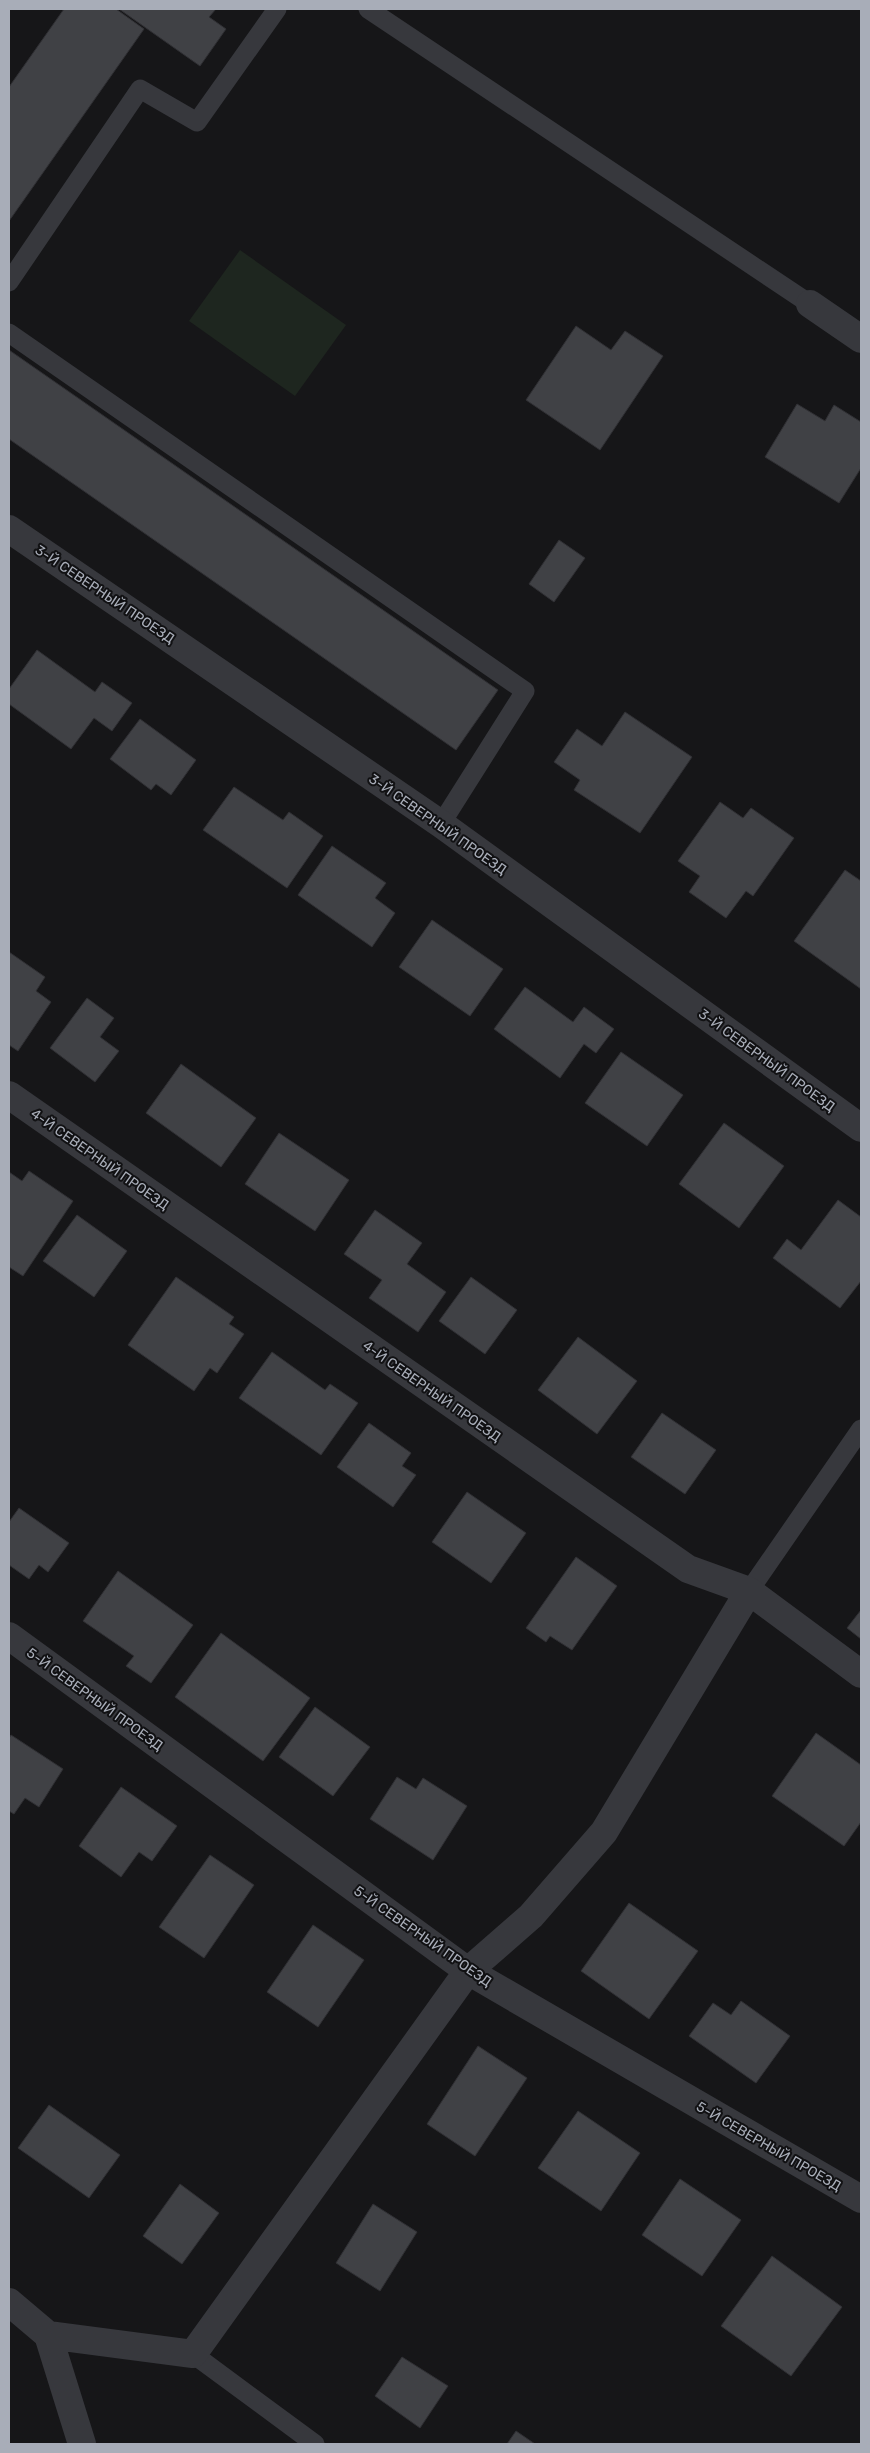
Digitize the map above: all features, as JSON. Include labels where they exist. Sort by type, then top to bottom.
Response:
[{"type":"street","points":[[810,304],[861,339]]},
{"type":"street","name":"3-Й СЕВЕРНЫЙ ПРОЕЗД","points":[[9,528],[440,824],[861,1128]]},
{"type":"street","name":"4-Й СЕВЕРНЫЙ ПРОЕЗД","points":[[9,1095],[688,1569],[749,1591],[861,1674]]},
{"type":"street","points":[[48,2335],[193,2354],[468,1971],[531,1916],[604,1832],[749,1591]]},
{"type":"street","name":"5-Й СЕВЕРНЫЙ ПРОЕЗД","points":[[9,1636],[468,1971],[861,2199]]},
{"type":"street","points":[[9,2302],[48,2335],[82,2444]]},
{"type":"lane","points":[[9,282],[140,90],[197,122],[277,9]]},
{"type":"lane","points":[[368,9],[810,304]]},
{"type":"lane","points":[[9,333],[525,691],[440,824]]},
{"type":"lane","points":[[749,1591],[861,1430]]},
{"type":"lane","points":[[193,2354],[315,2444]]},
{"type":"shaded area","points":[[240,250],[346,325],[295,396],[189,321]]},
{"type":"building","points":[[64,9],[116,9],[144,29],[9,221],[9,87]]},
{"type":"building","points":[[119,9],[216,9],[209,17],[226,29],[200,66]]},
{"type":"building","points":[[576,326],[611,350],[625,331],[663,356],[600,450],[526,400]]},
{"type":"building","points":[[9,350],[498,690],[456,750],[9,439]]},
{"type":"building","points":[[797,404],[825,421],[834,405],[861,422],[861,468],[839,503],[765,457]]},
{"type":"building","points":[[559,540],[585,558],[554,602],[529,584]]},
{"type":"building","points":[[37,650],[95,692],[102,682],[132,703],[112,731],[94,718],[71,749],[9,704],[9,689]]},
{"type":"building","points":[[625,712],[692,757],[640,833],[574,790],[580,780],[554,762],[577,729],[602,746]]},
{"type":"building","points":[[140,719],[196,760],[171,795],[156,784],[151,790],[110,759]]},
{"type":"building","points":[[234,787],[283,820],[289,812],[323,836],[287,888],[203,830]]},
{"type":"building","points":[[720,802],[743,818],[751,808],[794,838],[753,896],[746,891],[726,918],[689,892],[700,876],[678,861]]},
{"type":"building","points":[[332,846],[386,883],[375,898],[395,913],[372,947],[298,895]]},
{"type":"building","points":[[845,870],[861,881],[861,989],[794,941]]},
{"type":"building","points":[[432,920],[503,969],[470,1016],[399,967]]},
{"type":"building","points":[[9,952],[45,977],[36,991],[51,1002],[18,1051],[9,1045]]},
{"type":"building","points":[[525,987],[573,1022],[584,1007],[614,1029],[596,1053],[584,1044],[560,1078],[494,1029]]},
{"type":"building","points":[[87,998],[114,1018],[100,1037],[119,1051],[95,1082],[50,1048]]},
{"type":"building","points":[[621,1052],[683,1095],[647,1146],[585,1103]]},
{"type":"building","points":[[181,1064],[256,1118],[221,1167],[146,1113]]},
{"type":"building","points":[[724,1123],[784,1166],[739,1228],[679,1184]]},
{"type":"building","points":[[279,1133],[349,1180],[315,1231],[245,1184]]},
{"type":"building","points":[[29,1171],[73,1201],[23,1276],[9,1267],[9,1172],[22,1181]]},
{"type":"building","points":[[838,1200],[861,1217],[861,1281],[840,1308],[773,1258],[787,1239],[801,1250]]},
{"type":"building","points":[[375,1210],[422,1243],[407,1264],[446,1292],[418,1332],[369,1298],[382,1280],[344,1254]]},
{"type":"building","points":[[77,1215],[127,1251],[94,1297],[43,1261]]},
{"type":"building","points":[[176,1277],[234,1317],[229,1324],[244,1334],[217,1373],[210,1368],[194,1391],[128,1345]]},
{"type":"building","points":[[471,1277],[517,1310],[485,1354],[439,1321]]},
{"type":"building","points":[[578,1337],[637,1381],[597,1434],[538,1390]]},
{"type":"building","points":[[272,1352],[325,1390],[330,1384],[358,1403],[321,1455],[239,1398]]},
{"type":"building","points":[[662,1413],[716,1450],[685,1494],[631,1457]]},
{"type":"building","points":[[369,1423],[411,1453],[402,1466],[416,1475],[393,1507],[337,1467]]},
{"type":"building","points":[[467,1492],[526,1533],[491,1583],[432,1542]]},
{"type":"building","points":[[19,1508],[69,1543],[48,1572],[39,1565],[29,1579],[9,1565],[9,1522]]},
{"type":"building","points":[[576,1557],[617,1586],[572,1650],[550,1636],[546,1642],[526,1628]]},
{"type":"building","points":[[118,1571],[193,1625],[151,1683],[126,1666],[134,1656],[83,1621]]},
{"type":"building","points":[[861,1610],[861,1639],[847,1628]]},
{"type":"building","points":[[221,1633],[310,1698],[263,1761],[175,1697]]},
{"type":"building","points":[[315,1707],[370,1747],[333,1796],[279,1757]]},
{"type":"building","points":[[816,1733],[861,1765],[861,1822],[844,1846],[772,1796]]},
{"type":"building","points":[[11,1735],[63,1769],[39,1807],[25,1798],[14,1814],[9,1811],[9,1738]]},
{"type":"building","points":[[397,1777],[416,1789],[423,1778],[467,1806],[433,1860],[370,1819]]},
{"type":"building","points":[[121,1787],[177,1826],[152,1861],[139,1852],[121,1877],[79,1846]]},
{"type":"building","points":[[210,1855],[254,1885],[204,1958],[159,1927]]},
{"type":"building","points":[[629,1903],[698,1951],[649,2019],[581,1971]]},
{"type":"building","points":[[313,1925],[364,1960],[318,2027],[267,1992]]},
{"type":"building","points":[[741,2001],[790,2036],[756,2083],[689,2036],[713,2003],[731,2015]]},
{"type":"building","points":[[478,2046],[527,2078],[475,2156],[427,2124]]},
{"type":"building","points":[[49,2105],[120,2155],[89,2198],[18,2148]]},
{"type":"building","points":[[578,2111],[640,2153],[601,2211],[538,2168]]},
{"type":"building","points":[[680,2179],[741,2220],[702,2276],[642,2235]]},
{"type":"building","points":[[180,2184],[219,2213],[182,2264],[143,2236]]},
{"type":"building","points":[[373,2204],[417,2232],[380,2291],[336,2263]]},
{"type":"building","points":[[772,2256],[842,2307],[791,2376],[721,2326]]},
{"type":"building","points":[[402,2357],[448,2386],[420,2428],[375,2396]]},
{"type":"building","points":[[516,2431],[535,2444],[507,2444]]}]
